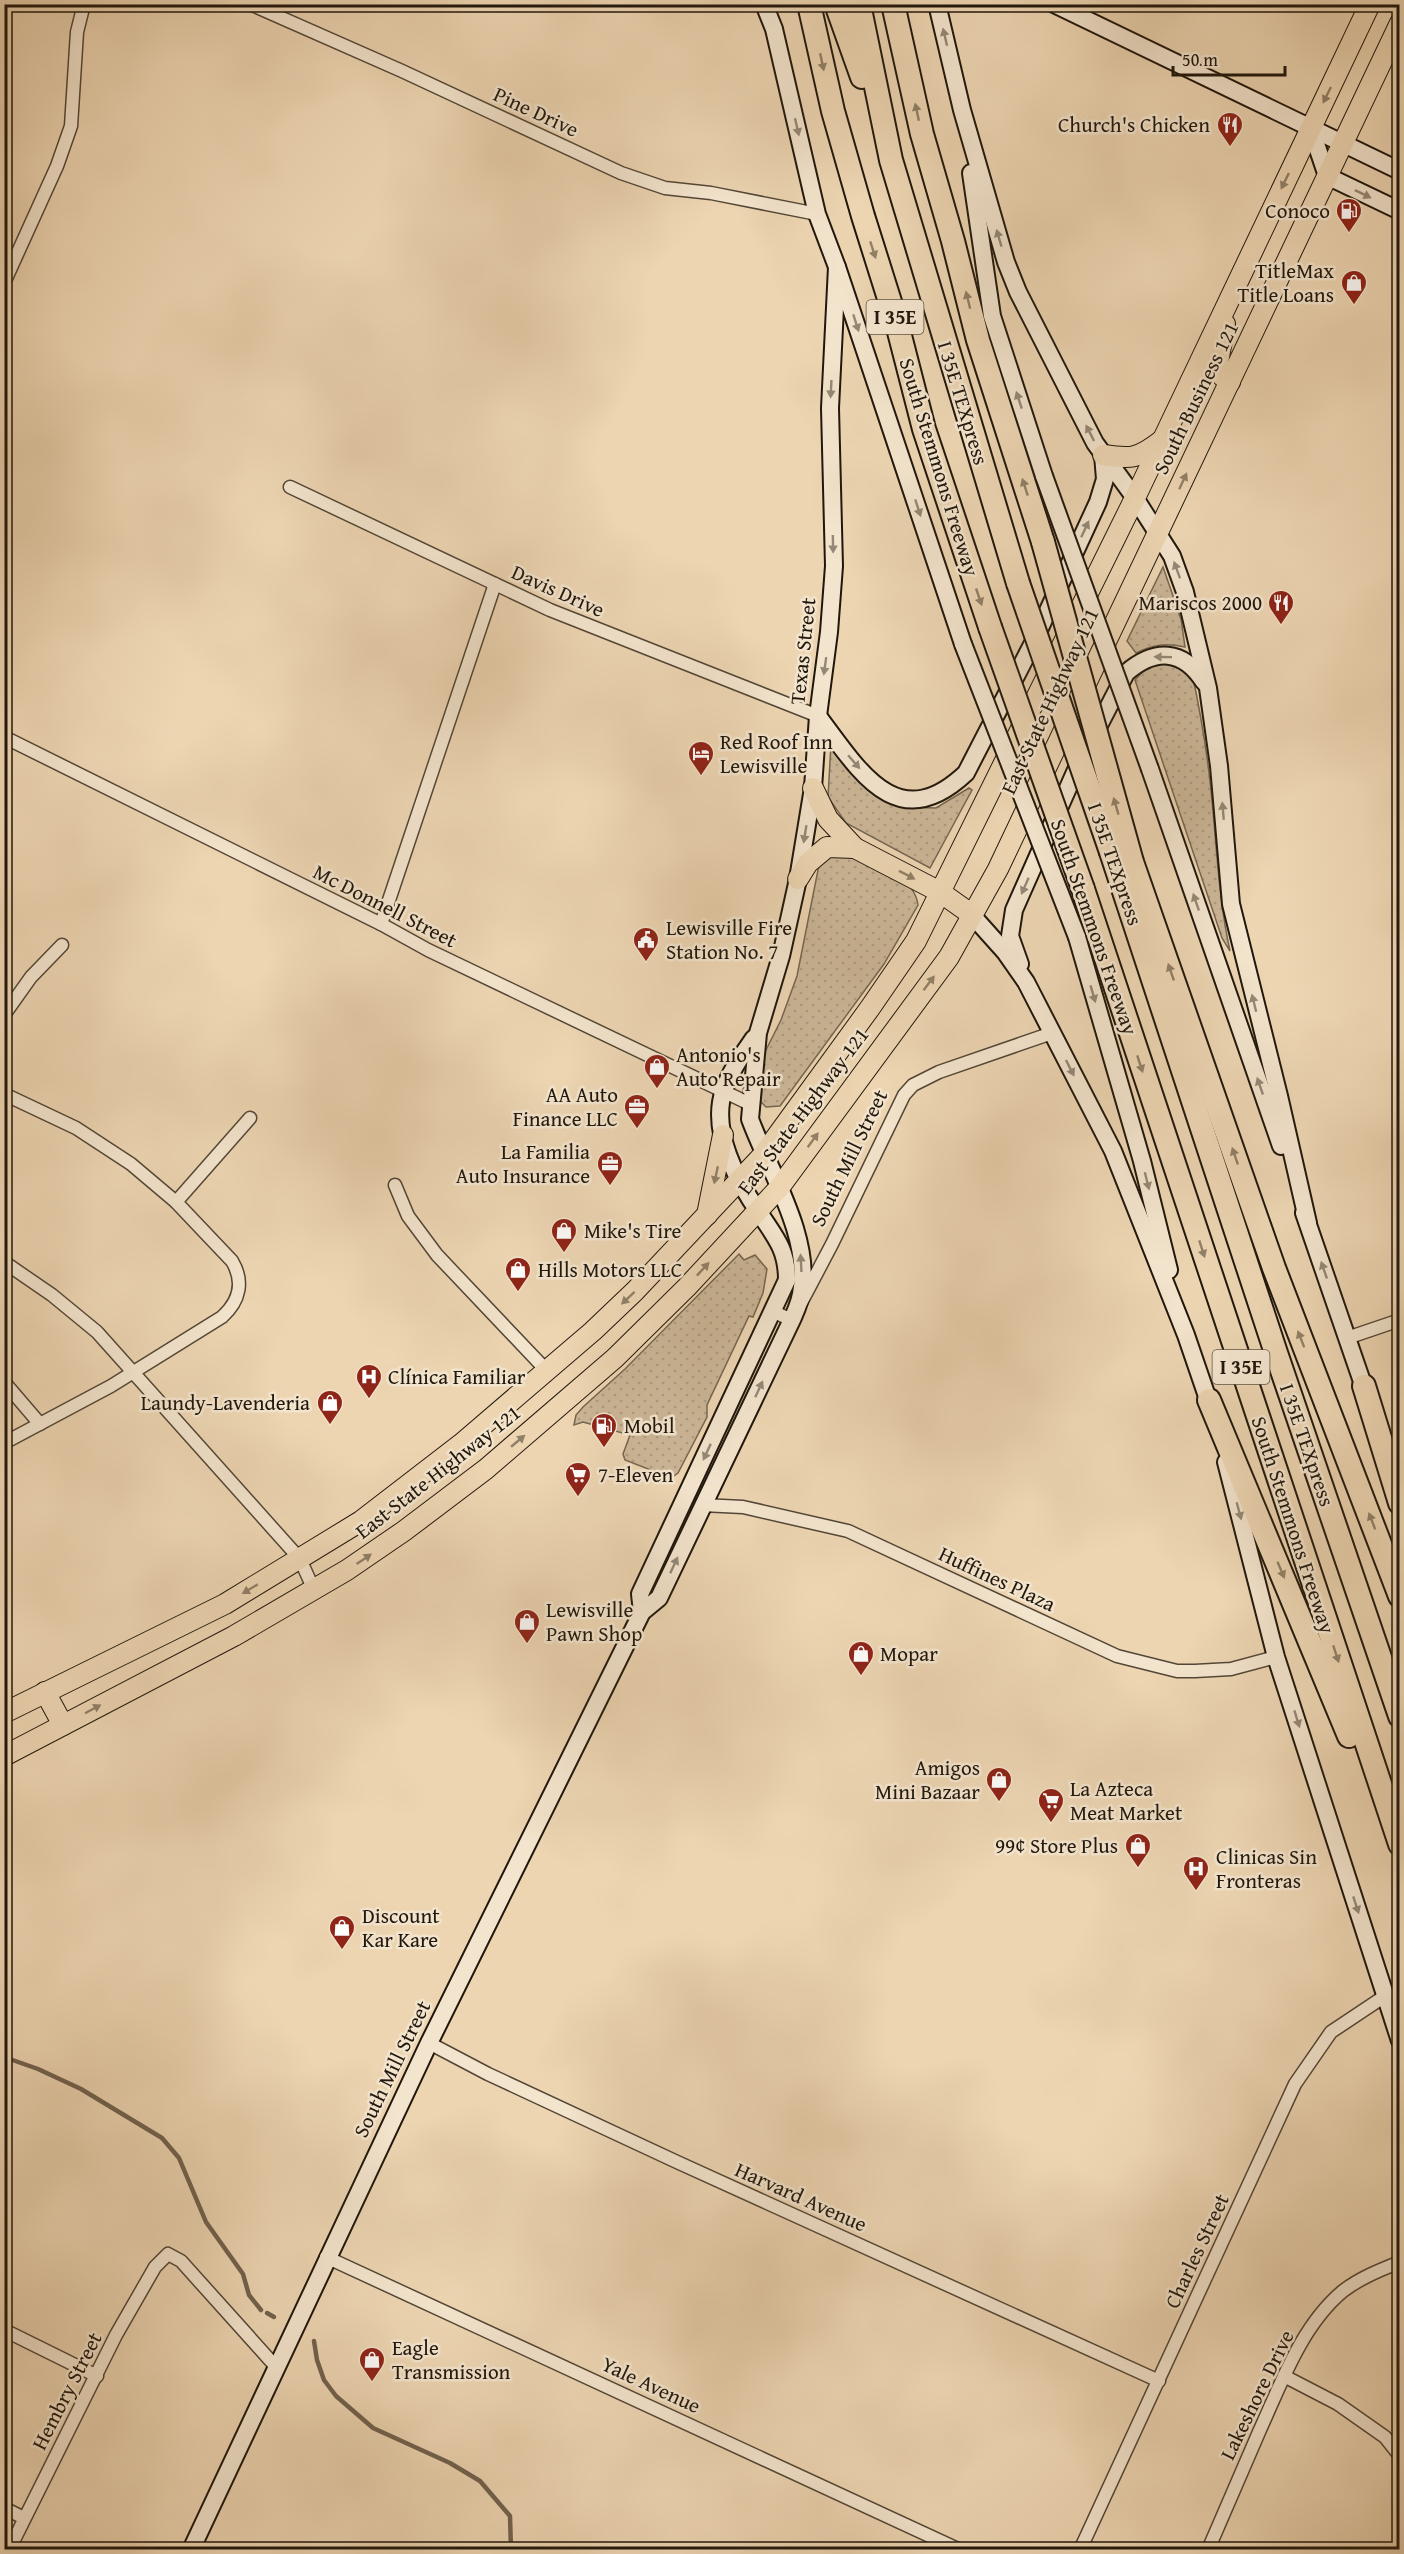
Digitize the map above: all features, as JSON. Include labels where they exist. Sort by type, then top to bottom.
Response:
[{"type":"highway","name":"South Stemmons Freeway","points":[[809,4],[832,111],[897,324],[924,429],[990,627],[1083,889],[1400,1844]]},
{"type":"highway","points":[[836,4],[891,160]]},
{"type":"highway","name":"I 35E TEXpress","points":[[859,4],[891,160],[1018,583],[1111,852],[1276,1353],[1400,1716]]},
{"type":"highway","points":[[893,4],[922,134],[953,241],[978,340],[1043,542],[1132,862],[1274,1268],[1400,1596]]},
{"type":"highway","points":[[1274,1268],[1274,1322],[1372,1637]]},
{"type":"highway","points":[[1364,1386],[1400,1503]]},
{"type":"highway","points":[[1209,1400],[1400,1859]]},
{"type":"main road","name":"South Stemmons Freeway","points":[[764,4],[774,29],[818,214],[963,644],[1077,938],[1142,1161],[1186,1335]]},
{"type":"main road","points":[[937,4],[962,110],[1006,262],[1018,292],[1095,443],[1135,498],[1172,556],[1185,592],[1208,688],[1219,766],[1231,904],[1308,1223]]},
{"type":"main road","points":[[1054,4],[1400,171]]},
{"type":"main road","name":"South Business 121","points":[[1135,498],[1370,4]]},
{"type":"main road","name":"South Business 121","points":[[1158,534],[1400,23]]},
{"type":"main road","points":[[962,110],[992,316],[1044,476],[1150,769],[1347,1338],[1400,1484]]},
{"type":"main road","points":[[1311,129],[1327,176],[1400,211]]},
{"type":"main road","name":"Texas Street","points":[[763,1155],[750,1119],[758,1033],[781,956],[798,879],[813,789],[818,716],[830,632],[834,566],[830,408],[837,267]]},
{"type":"main road","points":[[1228,301],[1217,368],[1222,376],[1230,381]]},
{"type":"main road","points":[[1103,455],[1122,458],[1143,455],[1163,439]]},
{"type":"main road","points":[[818,716],[854,764],[886,793],[901,799],[918,800],[934,796],[949,788],[966,773],[1034,641],[1098,502],[1105,479],[1103,455]]},
{"type":"main road","name":"East State Highway 121","points":[[4,1713],[225,1604],[361,1521],[424,1475],[547,1371],[635,1291],[707,1216],[763,1155],[916,941],[1135,498]]},
{"type":"main road","name":"East State Highway 121","points":[[4,1756],[234,1636],[314,1590],[404,1532],[486,1469],[545,1419],[615,1358],[687,1287],[779,1188],[949,957],[998,869],[1158,534]]},
{"type":"main road","points":[[1026,982],[1010,936],[1014,910],[1076,770],[1126,673],[1139,662],[1150,657],[1174,657],[1194,666],[1208,688]]},
{"type":"main road","points":[[813,789],[828,819],[855,848],[940,892],[971,914]]},
{"type":"main road","points":[[798,879],[808,863],[827,847],[855,848]]},
{"type":"main road","name":"South Stemmons Freeway","points":[[971,914],[1005,952],[1026,982],[1113,1150],[1186,1335],[1209,1400],[1276,1657],[1400,2041]]},
{"type":"main road","name":"Texas Street","points":[[740,1179],[720,1124],[723,1091],[729,1076],[758,1033]]},
{"type":"main road","points":[[707,1216],[723,1135]]},
{"type":"main road","name":"South Mill Street","points":[[191,2550],[277,2368],[326,2257],[429,2043],[642,1612],[659,1598],[792,1320],[801,1294],[801,1253],[779,1188],[763,1155]]},
{"type":"main road","name":"South Mill Street","points":[[642,1612],[640,1594],[787,1280],[787,1263],[779,1243],[740,1179]]},
{"type":"main road","points":[[684,1499],[702,1505]]},
{"type":"main road","points":[[45,1692],[63,1725]]},
{"type":"street","points":[[4,283],[57,166],[71,126],[77,32],[84,4]]},
{"type":"street","name":"Pine Drive","points":[[250,4],[402,71],[621,173],[665,188],[711,193],[818,214]]},
{"type":"street","name":"Davis Drive","points":[[290,487],[550,610],[666,658],[818,716]]},
{"type":"street","points":[[381,924],[495,584]]},
{"type":"street","name":"Mc Donnell Street","points":[[4,737],[381,924],[428,950],[750,1104]]},
{"type":"street","points":[[4,1015],[31,977],[62,945]]},
{"type":"street","name":"South Mill Street","points":[[792,1320],[832,1244],[904,1095],[914,1085],[939,1071],[1052,1033]]},
{"type":"street","points":[[4,1094],[76,1128],[131,1164],[176,1202],[232,1261],[239,1272],[240,1289],[230,1310],[222,1317],[131,1373],[4,1443]]},
{"type":"street","points":[[176,1202],[250,1118]]},
{"type":"street","points":[[395,1185],[408,1216],[437,1255],[547,1371]]},
{"type":"street","points":[[4,1262],[52,1295],[97,1332],[131,1373],[300,1559],[314,1590]]},
{"type":"street","points":[[774,1312],[792,1320]]},
{"type":"street","points":[[1347,1338],[1400,1320]]},
{"type":"street","points":[[4,1382],[40,1424]]},
{"type":"street","name":"Huffines Plaza","points":[[702,1505],[743,1507],[848,1531],[1117,1656],[1177,1671],[1231,1669],[1276,1657]]},
{"type":"street","name":"Charles Street","points":[[1080,2550],[1295,2084],[1331,2032],[1385,1996]]},
{"type":"street","name":"Harvard Avenue","points":[[429,2043],[488,2074],[666,2157],[1159,2381]]},
{"type":"street","name":"Hembry Street","points":[[9,2550],[116,2335],[155,2267],[168,2254],[181,2261],[277,2368]]},
{"type":"street","name":"Yale Avenue","points":[[326,2257],[960,2550]]},
{"type":"street","name":"Lakeshore Drive","points":[[1208,2550],[1284,2376],[1318,2317],[1341,2293],[1362,2278],[1400,2262]]},
{"type":"street","points":[[4,2330],[97,2376]]},
{"type":"street","points":[[1284,2376],[1338,2404],[1385,2437],[1400,2456]]},
{"type":"street","points":[[4,2508],[24,2518]]},
{"type":"shaded area","points":[[1163,567],[1181,619],[1185,647],[1160,645],[1136,653],[1127,641]]},
{"type":"shaded area","points":[[1169,662],[1192,673],[1206,752],[1221,895],[1230,951],[1222,938],[1135,680],[1148,666]]},
{"type":"shaded area","points":[[831,744],[855,774],[902,807],[936,808],[969,788],[972,790],[930,868],[846,823],[828,797]]},
{"type":"shaded area","points":[[840,851],[875,864],[898,876],[915,894],[918,905],[884,964],[780,1106],[766,1107],[759,1100],[762,1058],[781,1020],[797,976],[820,860]]},
{"type":"shaded area","points":[[739,1254],[744,1260],[755,1255],[767,1269],[763,1293],[753,1317],[749,1316],[707,1405],[707,1417],[678,1473],[671,1478],[625,1460],[623,1454],[630,1435],[583,1422],[574,1425],[576,1415],[583,1407],[625,1369]]},
{"type":"waterway","points":[[4,2057],[38,2069],[81,2089],[162,2138],[179,2158],[206,2222],[243,2274],[249,2295],[261,2310]]},
{"type":"waterway","points":[[267,2313],[274,2317]]},
{"type":"waterway","points":[[314,2341],[317,2360],[324,2380],[336,2396],[373,2428],[450,2463],[480,2481],[510,2516],[511,2550]]},
{"type":"place","name":"Church's Chicken","points":[[1230,148]]},
{"type":"place","name":"Conoco","points":[[1349,234]]},
{"type":"place","name":"TitleMax Title Loans","points":[[1354,306]]},
{"type":"place","name":"Mariscos 2000","points":[[1281,626]]},
{"type":"place","name":"Red Roof Inn Lewisville","points":[[701,777]]},
{"type":"place","name":"Lewisville Fire Station No. 7","points":[[646,963]]},
{"type":"place","name":"Antonio's Auto Repair","points":[[657,1090]]},
{"type":"place","name":"AA Auto Finance LLC","points":[[637,1130]]},
{"type":"place","name":"La Familia Auto Insurance","points":[[610,1187]]},
{"type":"place","name":"Mike's Tire","points":[[564,1254]]},
{"type":"place","name":"Hills Motors LLC","points":[[518,1293]]},
{"type":"place","name":"Clínica Familiar","points":[[369,1400]]},
{"type":"place","name":"Laundy-Lavenderia","points":[[330,1426]]},
{"type":"place","name":"Mobil","points":[[604,1449]]},
{"type":"place","name":"7-Eleven","points":[[578,1498]]},
{"type":"place","name":"Lewisville Pawn Shop","points":[[527,1645]]},
{"type":"place","name":"Mopar","points":[[861,1677]]},
{"type":"place","name":"Amigos Mini Bazaar","points":[[999,1803]]},
{"type":"place","name":"La Azteca Meat Market","points":[[1051,1824]]},
{"type":"place","name":"99¢ Store Plus","points":[[1138,1869]]},
{"type":"place","name":"Clinicas Sin Fronteras","points":[[1196,1892]]},
{"type":"place","name":"Discount Kar Kare","points":[[342,1951]]},
{"type":"place","name":"Eagle Transmission","points":[[372,2383]]}]
